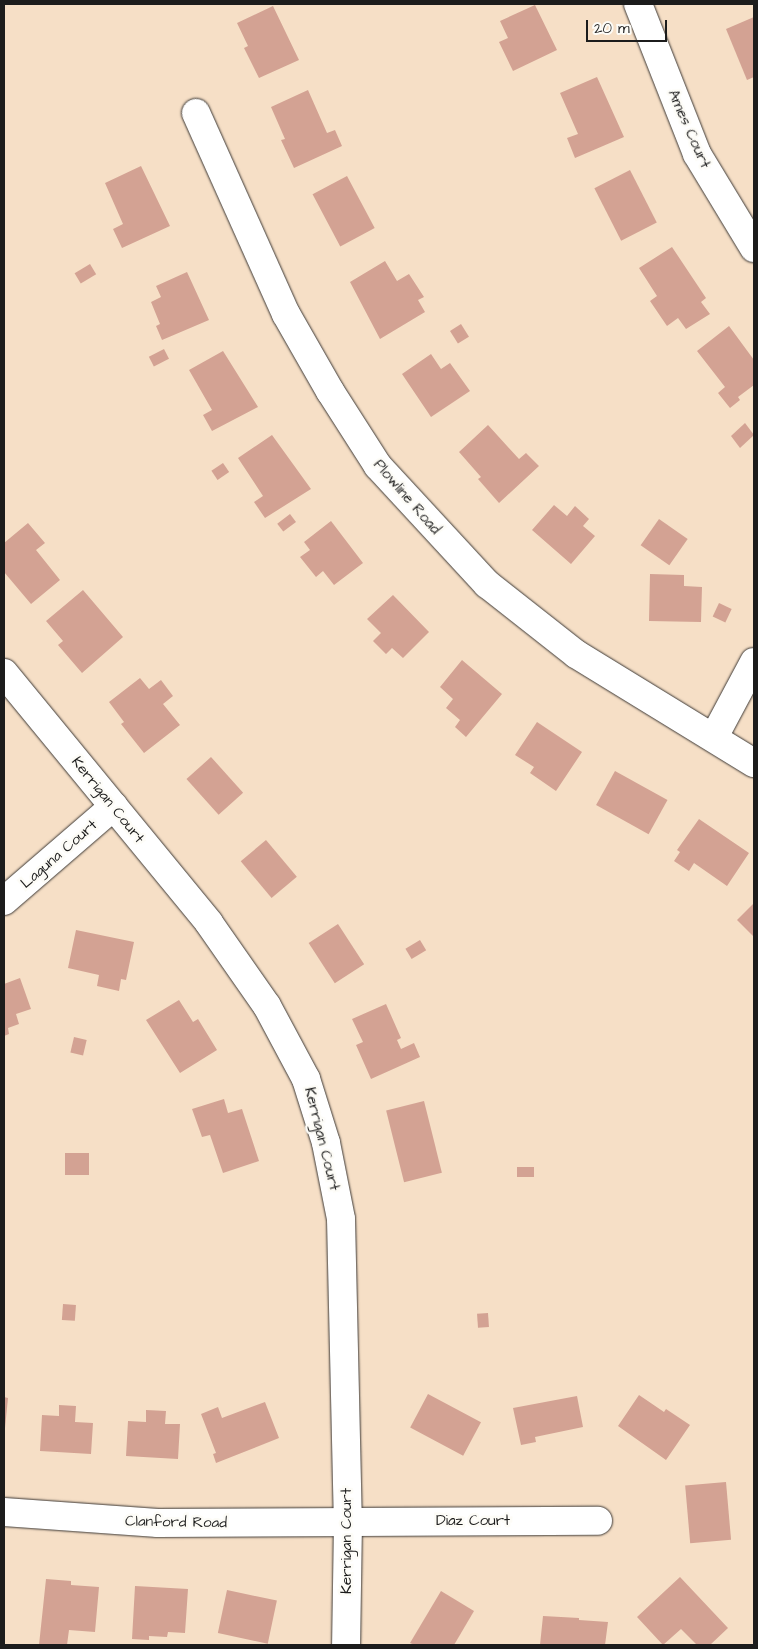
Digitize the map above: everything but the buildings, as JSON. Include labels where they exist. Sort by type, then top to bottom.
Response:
[{"type":"street","name":"Ames Court","points":[[638,4],[697,154],[754,248]]},
{"type":"street","name":"Plowline Road","points":[[196,112],[286,314],[330,391],[378,466],[487,584],[576,654],[754,763]]},
{"type":"street","points":[[714,737],[754,662]]},
{"type":"street","name":"Kerrigan Court","points":[[4,674],[209,923],[267,1006],[306,1079],[326,1144],[341,1219],[348,1522],[346,1645]]},
{"type":"street","name":"Laguna Court","points":[[4,901],[114,806]]},
{"type":"street","name":"Clanford Road","points":[[4,1512],[158,1524],[348,1522]]},
{"type":"street","name":"Diaz Court","points":[[348,1522],[598,1521]]}]
